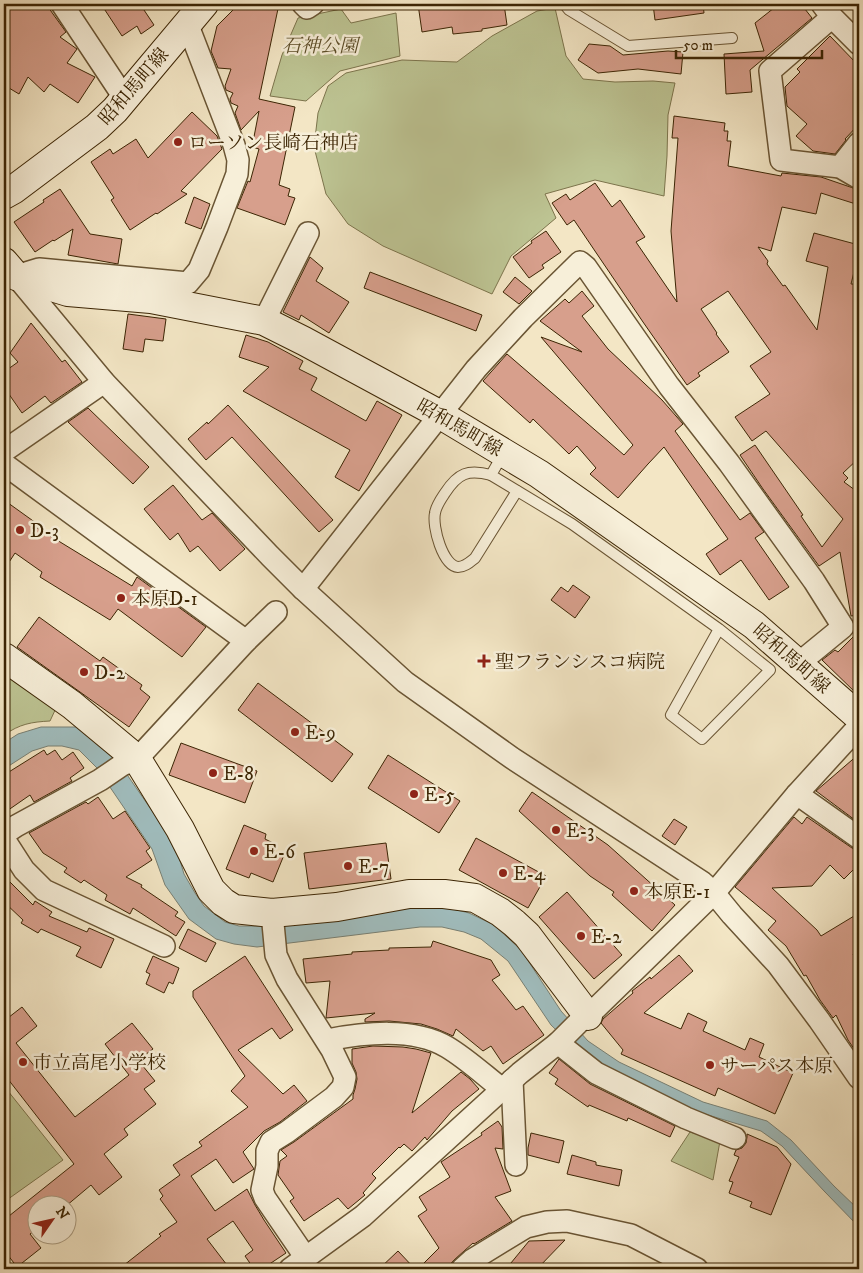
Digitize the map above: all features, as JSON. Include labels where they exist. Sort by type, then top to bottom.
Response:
[{"type":"main road","name":"昭和馬町線","points":[[4,195],[98,127],[125,99],[196,13]]},
{"type":"main road","name":"昭和馬町線","points":[[10,269],[68,292],[152,299],[264,321],[304,340],[439,414],[497,464],[539,474],[746,619],[859,717]]},
{"type":"main road","points":[[4,657],[72,705],[130,762],[180,829],[211,890],[223,902],[234,909],[272,916],[409,894],[444,894],[475,898],[500,912],[527,935],[585,1018]]},
{"type":"street","points":[[62,4],[125,99]]},
{"type":"street","points":[[303,4],[307,8],[313,4]]},
{"type":"street","points":[[859,44],[827,11],[770,71],[781,160],[840,167],[859,178]]},
{"type":"street","points":[[10,269],[38,269],[188,283],[199,270],[237,174],[238,160],[196,13]]},
{"type":"street","points":[[840,167],[859,143]]},
{"type":"street","points":[[264,321],[308,233]]},
{"type":"street","points":[[303,589],[476,369],[580,262],[586,267],[669,386],[729,463],[814,581],[843,627],[799,663]]},
{"type":"street","points":[[10,269],[104,382],[303,589],[405,682],[512,758],[702,882],[714,893],[778,965],[859,1078]]},
{"type":"street","points":[[4,451],[104,382]]},
{"type":"street","points":[[4,464],[246,642]]},
{"type":"street","points":[[4,834],[130,762],[276,612]]},
{"type":"street","points":[[272,916],[276,955],[287,980],[327,1040],[345,1077],[342,1087],[334,1097],[271,1142],[267,1151],[267,1166],[262,1190],[298,1264],[363,1216],[507,1085],[585,1018],[714,893],[797,794],[859,726]]},
{"type":"street","points":[[797,794],[859,838]]},
{"type":"street","points":[[4,839],[24,870],[44,890],[164,946]]},
{"type":"street","points":[[327,1040],[352,1035],[389,1034],[429,1039],[446,1047],[507,1085]]},
{"type":"street","points":[[558,1043],[596,1073],[686,1118],[735,1138]]},
{"type":"street","points":[[507,1085],[516,1165]]},
{"type":"street","points":[[462,1269],[472,1260],[526,1227],[547,1222],[566,1222],[631,1235],[697,1269]]},
{"type":"lane","points":[[564,4],[569,10],[628,46],[732,38]]},
{"type":"lane","points":[[517,491],[475,558],[465,566],[457,567],[449,563],[440,546],[434,522],[435,512],[440,500],[449,486],[461,475],[466,472],[479,472],[497,464],[517,491],[572,524],[719,629],[770,670],[702,739],[671,716],[719,629]]},
{"type":"green space","points":[[555,8],[566,56],[583,79],[615,82],[653,81],[675,83],[668,115],[664,196],[595,180],[545,194],[556,218],[511,256],[492,294],[383,246],[348,224],[326,194],[314,147],[318,113],[328,86],[346,73],[402,60],[457,62],[492,36],[537,11]]},
{"type":"green space","name":"石神公園","points":[[341,9],[351,23],[396,13],[400,56],[340,71],[306,101],[270,96],[282,55],[298,18]]},
{"type":"green space","points":[[4,670],[57,706],[50,721],[26,724],[4,735]]},
{"type":"green space","points":[[4,1086],[63,1160],[4,1202]]},
{"type":"green space","points":[[690,1132],[720,1141],[713,1180],[671,1161]]},
{"type":"water","points":[[41,727],[76,727],[110,750],[175,844],[184,874],[195,893],[204,906],[225,922],[239,926],[257,926],[300,923],[418,907],[445,907],[469,913],[494,925],[521,950],[561,1011],[588,1041],[619,1062],[703,1102],[767,1121],[791,1140],[859,1210],[859,1227],[782,1146],[761,1131],[698,1112],[613,1073],[579,1052],[551,1025],[508,961],[481,939],[464,932],[442,927],[420,927],[257,947],[216,939],[189,919],[165,885],[152,849],[97,768],[79,750],[62,746],[48,746],[32,751],[4,769],[4,743],[18,734]]},
{"type":"building","points":[[4,4],[46,4],[66,32],[60,37],[77,49],[67,63],[95,77],[78,103],[50,84],[44,92],[28,77],[19,94],[4,85]]},
{"type":"building","points":[[101,4],[140,4],[154,25],[141,34],[137,26],[122,36]]},
{"type":"building","points":[[239,4],[279,4],[259,99],[295,107],[279,185],[290,189],[288,196],[295,198],[285,225],[237,208],[248,181],[250,182],[259,149],[252,147],[259,111],[241,130],[235,113],[238,106],[231,103],[230,99],[233,93],[226,90],[225,86],[231,69],[218,68],[211,51],[217,26]]},
{"type":"building","points":[[418,4],[504,4],[507,25],[482,29],[482,31],[453,34],[452,27],[422,32]]},
{"type":"building","points":[[653,4],[703,4],[704,13],[655,20]]},
{"type":"building","points":[[779,4],[801,4],[812,18],[750,70],[752,92],[726,94],[724,54],[764,51],[755,23]]},
{"type":"building","points":[[830,36],[859,66],[859,124],[845,139],[835,154],[813,151],[796,136],[807,124],[787,106],[785,87],[800,72],[797,69]]},
{"type":"building","points":[[589,44],[610,46],[623,55],[668,51],[683,52],[681,74],[638,69],[598,73],[578,60]]},
{"type":"building","points":[[192,112],[217,136],[222,149],[181,191],[187,194],[130,230],[111,200],[114,198],[91,162],[110,149],[113,154],[136,139],[148,158]]},
{"type":"building","points":[[674,116],[725,123],[724,131],[728,131],[727,141],[731,141],[728,166],[781,176],[782,173],[821,177],[859,190],[859,205],[821,193],[816,214],[782,207],[771,251],[758,247],[768,261],[767,264],[783,286],[785,285],[817,330],[828,267],[806,261],[814,233],[859,245],[851,284],[859,284],[859,458],[843,473],[848,478],[844,482],[859,493],[859,615],[851,616],[840,552],[819,566],[740,455],[755,445],[803,515],[801,516],[822,547],[843,519],[766,431],[752,441],[735,417],[770,394],[750,366],[771,352],[728,291],[701,309],[729,352],[698,373],[700,376],[687,385],[574,220],[567,225],[552,203],[566,194],[570,200],[595,183],[612,207],[620,200],[645,237],[636,242],[677,302],[671,231],[678,138],[672,138]]},
{"type":"building","points":[[60,189],[90,234],[122,239],[118,264],[68,255],[73,229],[35,252],[14,222]]},
{"type":"building","points":[[194,197],[210,204],[201,229],[185,223]]},
{"type":"building","points":[[546,231],[561,252],[542,265],[544,268],[529,278],[513,257]]},
{"type":"building","points":[[310,257],[323,268],[316,281],[349,302],[329,333],[301,315],[299,320],[283,312]]},
{"type":"building","points":[[370,272],[482,315],[476,331],[364,288]]},
{"type":"building","points":[[515,277],[532,291],[519,304],[503,292]]},
{"type":"building","points":[[582,291],[594,306],[582,316],[608,349],[662,400],[683,424],[675,431],[740,520],[750,513],[764,532],[755,538],[789,587],[769,600],[741,560],[720,575],[706,554],[728,539],[664,447],[618,498],[590,474],[596,468],[577,446],[569,454],[533,419],[530,423],[483,381],[507,354],[624,455],[633,445],[541,337],[582,352],[540,321],[565,299],[569,303]]},
{"type":"building","points":[[128,314],[166,319],[163,341],[145,339],[143,352],[123,349]]},
{"type":"building","points":[[31,323],[62,362],[65,360],[82,382],[51,403],[45,396],[22,413],[4,387],[4,372],[18,362],[10,353]]},
{"type":"building","points":[[246,335],[268,342],[303,361],[299,369],[317,378],[311,390],[366,421],[377,401],[402,415],[359,491],[335,477],[350,450],[243,391],[269,367],[239,357]]},
{"type":"building","points":[[228,405],[333,520],[319,532],[232,437],[206,460],[188,439],[207,422],[208,424]]},
{"type":"building","points":[[88,408],[149,467],[133,484],[68,422]]},
{"type":"building","points":[[173,485],[202,520],[212,513],[245,549],[220,571],[198,546],[190,552],[178,533],[170,540],[144,509]]},
{"type":"building","name":"本原D-1","points":[[4,500],[36,523],[34,526],[132,586],[137,577],[206,627],[182,657],[118,609],[110,620],[40,577],[42,572],[15,553],[4,570]]},
{"type":"building","points":[[573,585],[590,597],[575,618],[551,600],[561,587],[568,592]]},
{"type":"building","name":"D-2","points":[[39,617],[100,661],[103,657],[142,685],[140,689],[150,697],[129,727],[17,647]]},
{"type":"building","points":[[859,631],[859,696],[822,660],[835,650],[838,652]]},
{"type":"building","name":"E-9","points":[[258,683],[353,754],[332,782],[238,710]]},
{"type":"building","name":"E-8","points":[[181,743],[257,771],[245,803],[169,775]]},
{"type":"building","points":[[44,750],[47,755],[55,750],[62,760],[73,752],[84,768],[70,778],[72,781],[34,802],[30,795],[4,813],[4,775]]},
{"type":"building","points":[[859,754],[859,823],[816,791]]},
{"type":"building","name":"E-5","points":[[388,755],[460,801],[439,833],[368,788]]},
{"type":"building","points":[[532,792],[608,845],[675,905],[652,931],[612,895],[614,892],[590,876],[519,811]]},
{"type":"building","points":[[98,797],[113,819],[125,811],[150,848],[146,851],[152,860],[126,877],[142,885],[141,887],[178,912],[175,916],[185,922],[176,936],[133,908],[130,914],[105,900],[107,895],[84,880],[81,883],[64,872],[67,868],[43,853],[29,833],[86,802],[88,804]]},
{"type":"building","points":[[794,817],[802,824],[807,817],[852,848],[859,850],[859,864],[844,879],[830,865],[812,886],[772,888],[821,936],[859,913],[859,950],[853,954],[859,966],[859,1056],[848,1040],[836,1015],[833,1018],[786,946],[768,930],[776,921],[735,887]]},
{"type":"building","points":[[674,819],[687,827],[675,845],[662,836]]},
{"type":"building","name":"E-6","points":[[244,825],[266,834],[265,839],[277,845],[272,856],[284,855],[273,882],[251,873],[249,878],[226,869]]},
{"type":"building","name":"E-4","points":[[476,838],[546,876],[528,908],[459,870]]},
{"type":"building","name":"E-7","points":[[386,843],[391,879],[309,889],[304,853]]},
{"type":"building","points":[[4,876],[33,905],[35,901],[52,912],[49,916],[87,932],[89,928],[114,939],[101,968],[76,956],[81,947],[41,929],[38,933],[21,923],[23,920],[4,902]]},
{"type":"building","name":"E-2","points":[[567,892],[622,955],[594,979],[539,917]]},
{"type":"building","points":[[188,929],[216,943],[206,962],[179,948]]},
{"type":"building","points":[[433,941],[491,960],[500,975],[492,980],[516,1010],[523,1006],[544,1035],[503,1064],[491,1046],[483,1051],[456,1029],[453,1036],[421,1024],[389,1021],[365,1022],[365,1019],[375,1013],[326,1018],[330,981],[306,983],[303,959],[352,954],[352,952],[389,950],[389,948],[431,947]]},
{"type":"building","name":"サーパス本原","points":[[679,955],[693,971],[644,1013],[681,1029],[688,1013],[707,1022],[703,1031],[745,1050],[750,1038],[764,1044],[759,1057],[793,1073],[775,1114],[718,1088],[715,1096],[621,1054],[623,1050],[601,1023],[603,1019],[633,993],[632,991],[650,977],[651,979]]},
{"type":"building","points":[[153,956],[179,968],[173,984],[169,982],[164,993],[146,984],[150,974],[146,972]]},
{"type":"building","points":[[245,956],[293,1030],[280,1039],[272,1028],[238,1050],[283,1094],[294,1085],[307,1101],[280,1122],[264,1131],[243,1152],[254,1169],[233,1183],[216,1159],[191,1176],[215,1211],[247,1189],[264,1220],[286,1253],[262,1269],[254,1269],[245,1256],[253,1250],[233,1221],[207,1239],[230,1269],[119,1269],[161,1236],[159,1234],[177,1222],[160,1199],[163,1196],[159,1190],[180,1175],[173,1165],[202,1146],[199,1142],[248,1107],[231,1091],[245,1076],[193,997],[193,991]]},
{"type":"building","points":[[22,1007],[37,1026],[16,1043],[75,1117],[129,1075],[105,1044],[132,1023],[153,1049],[138,1060],[155,1081],[144,1089],[156,1104],[124,1129],[128,1135],[104,1154],[122,1177],[99,1195],[91,1185],[78,1196],[34,1196],[74,1164],[4,1074],[4,1021]]},
{"type":"building","points":[[373,1046],[403,1047],[431,1053],[412,1113],[461,1072],[479,1089],[452,1111],[427,1140],[425,1137],[412,1151],[404,1144],[399,1147],[372,1174],[376,1178],[363,1193],[365,1195],[348,1209],[338,1198],[304,1221],[290,1201],[294,1198],[278,1175],[280,1161],[287,1156],[281,1150],[353,1099],[357,1079],[352,1063],[352,1049]]},
{"type":"building","points":[[559,1059],[590,1084],[675,1126],[670,1137],[628,1118],[627,1121],[589,1105],[588,1107],[555,1084],[558,1079],[549,1073]]},
{"type":"building","points":[[498,1121],[502,1127],[503,1149],[495,1148],[511,1191],[495,1197],[512,1221],[473,1243],[446,1269],[418,1269],[439,1248],[418,1216],[427,1210],[419,1197],[450,1177],[441,1162],[482,1135],[481,1133]]},
{"type":"building","points":[[531,1133],[564,1141],[559,1163],[528,1155]]},
{"type":"building","points":[[747,1134],[777,1147],[791,1164],[771,1215],[750,1207],[752,1202],[729,1193],[733,1182],[729,1181],[739,1157],[734,1155],[736,1150],[742,1148],[746,1143]]},
{"type":"building","points":[[572,1155],[596,1162],[596,1165],[622,1170],[619,1186],[567,1174]]},
{"type":"building","points":[[28,1201],[28,1246],[39,1246],[41,1248],[17,1267],[4,1250],[4,1220]]},
{"type":"building","points":[[565,1240],[537,1269],[506,1269],[529,1241]]},
{"type":"building","points":[[398,1251],[415,1269],[379,1269]]},
{"type":"place","name":"ローソン長崎石神店","points":[[178,142]]},
{"type":"place","name":"D-3","points":[[20,530]]},
{"type":"place","name":"本原D-1","points":[[121,598]]},
{"type":"place","name":"聖フランシスコ病院","points":[[484,661]]},
{"type":"place","name":"D-2","points":[[84,672]]},
{"type":"place","name":"E-9","points":[[295,732]]},
{"type":"place","name":"E-8","points":[[213,773]]},
{"type":"place","name":"E-5","points":[[414,794]]},
{"type":"place","name":"E-3","points":[[556,830]]},
{"type":"place","name":"E-6","points":[[254,851]]},
{"type":"place","name":"E-7","points":[[348,866]]},
{"type":"place","name":"E-4","points":[[503,873]]},
{"type":"place","name":"本原E-1","points":[[634,891]]},
{"type":"place","name":"E-2","points":[[581,936]]},
{"type":"place","name":"市立高尾小学校","points":[[23,1062]]},
{"type":"place","name":"サーパス本原","points":[[710,1065]]}]
